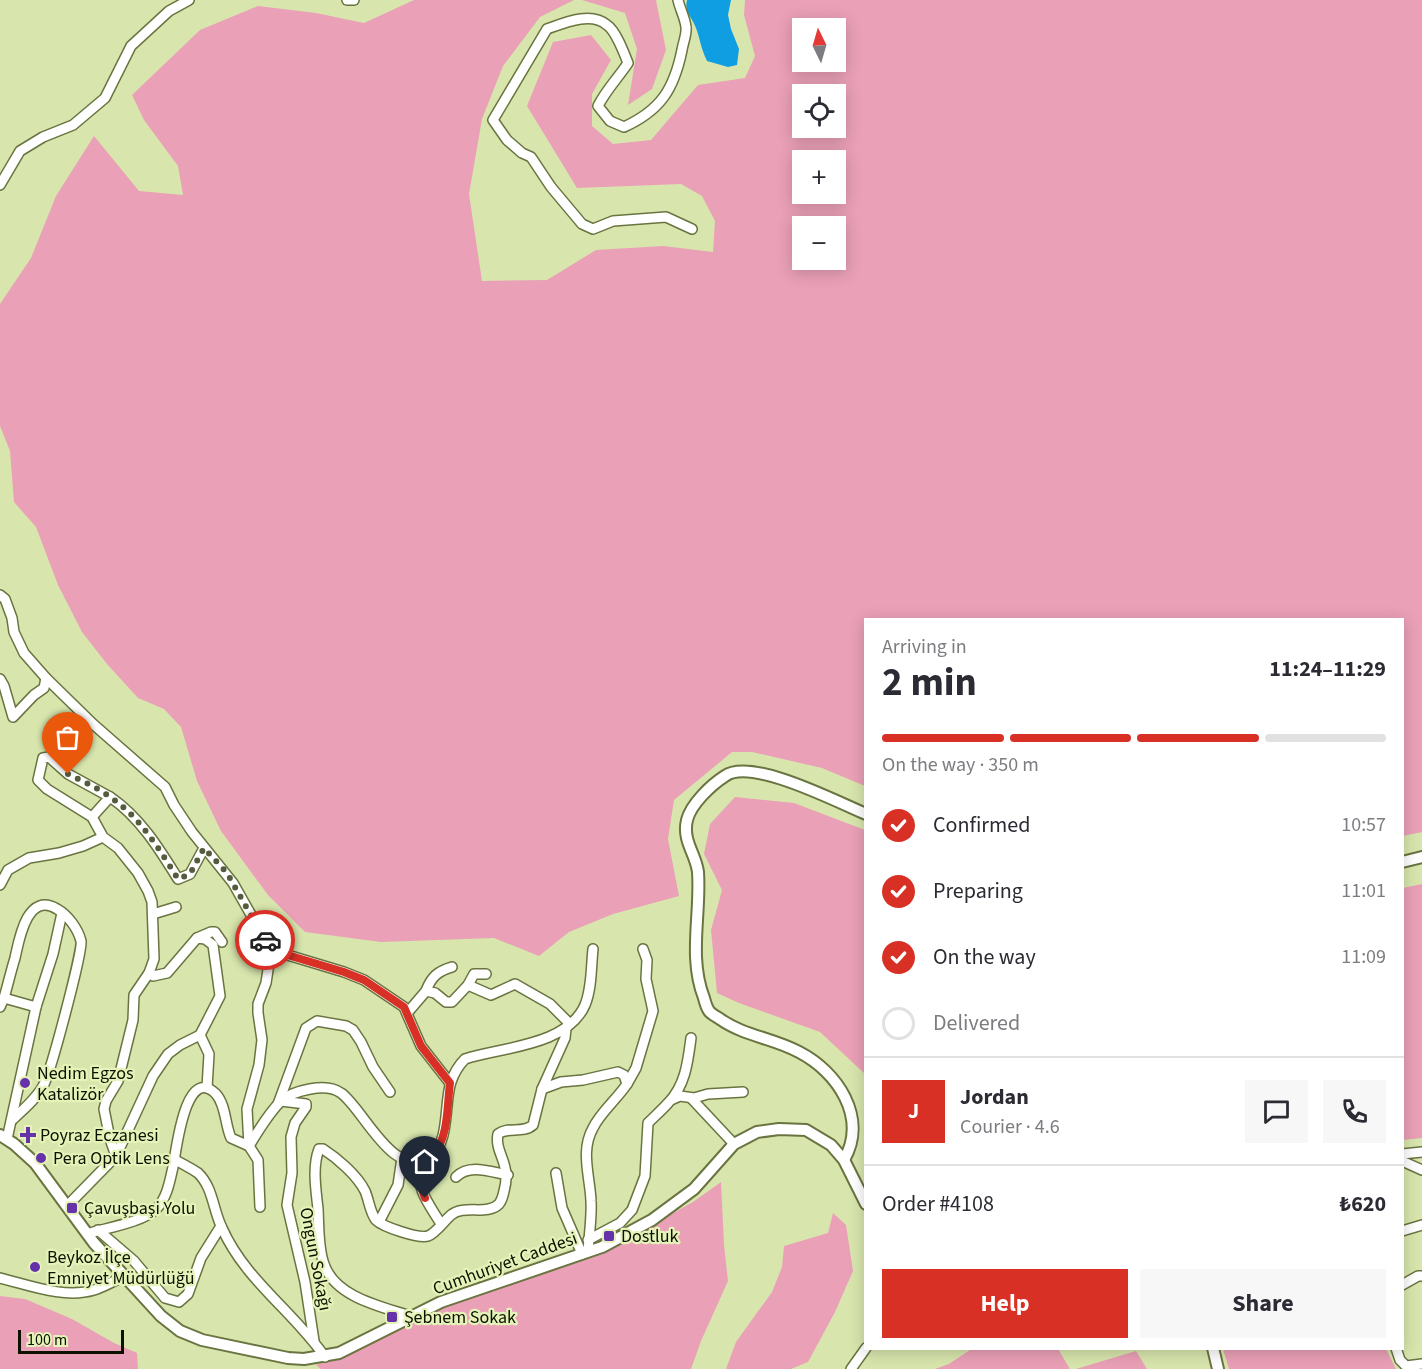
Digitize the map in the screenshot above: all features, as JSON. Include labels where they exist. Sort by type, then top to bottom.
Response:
[{"type":"main road","points":[[844,1160],[850,1150],[853,1118],[842,1089],[826,1071],[800,1052],[732,1028],[709,1011],[700,988],[694,945],[699,902],[698,868],[687,843],[686,822],[690,811],[726,774],[751,770],[772,775],[864,813]]},
{"type":"main road","points":[[1404,862],[1422,857]]},
{"type":"main road","name":"Cumhuriyet Caddesi","points":[[4,1137],[35,1163],[92,1232],[124,1276],[161,1316],[180,1330],[202,1340],[288,1358],[325,1357],[339,1353],[441,1302],[602,1247],[652,1220],[694,1189],[734,1144],[757,1132],[779,1129],[806,1130],[831,1145],[844,1160],[864,1199]]},
{"type":"main road","points":[[1213,1350],[1218,1369]]},
{"type":"street","points":[[0,185],[20,151],[43,137],[73,124],[105,98],[131,46],[169,11],[189,0]]},
{"type":"street","points":[[347,0],[354,0]]},
{"type":"street","points":[[678,0],[686,28],[678,72],[659,104],[642,119],[624,127],[610,121],[598,106],[628,63],[622,47],[607,25],[590,18],[574,20],[547,29],[493,120],[507,141],[531,157],[551,187],[582,224],[592,229],[613,221],[666,218],[692,230]]},
{"type":"street","points":[[0,595],[5,599],[14,632],[24,652],[46,678],[117,746],[165,787],[174,805],[204,848],[227,873],[271,950],[266,983],[258,1004],[262,1040],[259,1065],[247,1109],[249,1146],[258,1160],[260,1207]]},
{"type":"street","points":[[0,679],[13,717],[34,694],[44,688],[46,678]]},
{"type":"street","points":[[116,1156],[104,1109],[118,1081],[133,1020],[135,994],[149,973],[154,959],[153,914],[148,891],[138,873],[118,848],[103,837],[92,817],[47,789],[38,780],[43,758],[49,757],[68,774],[119,803],[152,839],[178,879],[190,874],[204,848]]},
{"type":"street","points":[[92,817],[110,797]]},
{"type":"street","points":[[0,885],[8,870],[29,858],[67,851],[103,837]]},
{"type":"street","points":[[12,1120],[44,1086],[78,966],[81,942],[73,924],[56,908],[43,906],[36,908],[24,923],[2,1002],[36,1007]]},
{"type":"street","points":[[153,914],[176,907]]},
{"type":"street","points":[[4,1137],[12,1120],[36,1007],[53,954],[62,913]]},
{"type":"street","points":[[149,973],[153,976],[167,973],[197,938],[211,932],[215,932],[222,942]]},
{"type":"street","points":[[68,1205],[116,1156],[153,1076],[168,1054],[200,1035],[220,996],[213,945],[205,939],[197,938]]},
{"type":"street","points":[[279,1103],[295,1092],[314,1088],[332,1089],[342,1093],[374,1133],[398,1157],[420,1161],[432,1155],[440,1144],[450,1083],[458,1066],[465,1059],[537,1041],[568,1026],[585,1004],[593,949]]},
{"type":"street","points":[[585,1253],[591,1202],[586,1154],[589,1137],[593,1126],[618,1098],[636,1068],[653,1011],[646,980],[647,960],[643,949]]},
{"type":"street","points":[[271,950],[364,980],[404,1007],[421,1046],[450,1083]]},
{"type":"street","points":[[408,1012],[426,992],[435,975],[441,970],[452,967]]},
{"type":"street","points":[[426,992],[435,993],[448,1003],[452,1002],[468,986],[474,974],[486,974]]},
{"type":"street","points":[[413,1317],[353,1295],[327,1273],[323,1262],[317,1206],[316,1158],[319,1149],[323,1149],[359,1181],[375,1219],[379,1222],[425,1237],[431,1235],[454,1212],[493,1208],[501,1202],[508,1175],[496,1141],[498,1134],[503,1130],[528,1129],[533,1125],[542,1089],[566,1038],[568,1026],[550,1004],[515,984],[491,995],[468,986]]},
{"type":"street","points":[[249,1146],[279,1103],[306,1028],[317,1021],[346,1026],[353,1030],[390,1092]]},
{"type":"street","points":[[200,1035],[209,1054],[207,1088]]},
{"type":"street","points":[[588,1240],[620,1223],[632,1210],[645,1176],[648,1123],[671,1100],[682,1082],[691,1038]]},
{"type":"street","points":[[542,1089],[561,1082],[583,1080],[618,1072],[624,1075],[627,1084]]},
{"type":"street","points":[[92,1232],[147,1216],[158,1208],[166,1194],[184,1110],[200,1089],[207,1088],[217,1095],[223,1107],[231,1138],[249,1146]]},
{"type":"street","points":[[671,1100],[680,1096],[691,1098],[708,1094],[743,1092]]},
{"type":"street","points":[[691,1098],[734,1144]]},
{"type":"street","name":"Ongun Sokağı","points":[[279,1103],[306,1104],[295,1123],[291,1137],[292,1173],[287,1206],[305,1282],[314,1341]]},
{"type":"street","points":[[1404,1154],[1422,1152]]},
{"type":"street","points":[[379,1222],[398,1185],[402,1158]]},
{"type":"street","points":[[174,1159],[197,1173],[207,1184],[221,1226],[241,1263],[260,1286],[314,1341],[325,1357]]},
{"type":"street","points":[[420,1161],[418,1178],[425,1198],[441,1224]]},
{"type":"street","points":[[1404,1162],[1422,1170]]},
{"type":"street","points":[[456,1177],[460,1172],[477,1169],[508,1175]]},
{"type":"street","points":[[556,1173],[562,1208],[585,1253]]},
{"type":"street","points":[[1404,1231],[1422,1225]]},
{"type":"street","points":[[92,1232],[134,1262],[165,1298],[179,1302],[188,1294],[201,1258],[221,1226]]},
{"type":"street","points":[[0,1278],[62,1292],[81,1293],[101,1288],[124,1276]]},
{"type":"street","points":[[1404,1284],[1422,1276]]},
{"type":"street","points":[[851,1369],[865,1350]]},
{"type":"street","points":[[1397,1350],[1400,1360],[1406,1366],[1422,1364]]},
{"type":"shaded area","points":[[414,0],[574,0],[540,17],[503,66],[482,119],[469,194],[482,281],[547,280],[596,250],[663,246],[713,252],[715,221],[702,196],[681,184],[577,188],[527,106],[553,42],[591,35],[611,60],[592,94],[592,126],[613,144],[651,140],[698,85],[745,78],[755,56],[744,15],[745,0],[1422,0],[1422,832],[1404,836],[1404,618],[864,618],[864,786],[822,768],[752,752],[732,752],[674,800],[668,839],[679,896],[613,914],[569,932],[539,956],[494,938],[381,942],[305,932],[268,895],[221,831],[197,781],[181,727],[164,709],[138,698],[82,632],[58,585],[36,527],[14,502],[10,451],[0,426],[0,304],[31,258],[56,196],[94,136],[139,191],[183,195],[178,166],[144,120],[132,95],[200,30],[258,6],[316,13],[364,23]]},
{"type":"shaded area","points":[[582,0],[656,0],[666,50],[652,89],[628,105],[637,49],[625,13]]},
{"type":"shaded area","points":[[735,797],[794,803],[864,830],[864,1073],[820,1032],[717,993],[711,930],[722,890],[704,854],[710,824]]},
{"type":"shaded area","points":[[1422,884],[1422,1138],[1404,1140],[1404,888]]},
{"type":"shaded area","points":[[721,1182],[728,1281],[691,1369],[321,1369],[316,1365],[446,1304],[633,1235],[693,1202]]},
{"type":"shaded area","points":[[833,1213],[846,1225],[853,1271],[835,1312],[808,1362],[791,1369],[726,1369],[736,1342],[772,1292],[782,1267],[784,1246],[828,1233]]},
{"type":"shaded area","points":[[0,1296],[25,1299],[72,1319],[137,1353],[138,1369],[0,1369]]},
{"type":"shaded area","points":[[970,1350],[1059,1350],[1070,1369],[935,1369],[949,1364]]},
{"type":"shaded area","points":[[1223,1350],[1386,1350],[1396,1369],[1229,1369]]},
{"type":"shaded area","points":[[1136,1351],[1147,1369],[1076,1369]]},
{"type":"water","points":[[687,0],[731,0],[728,15],[739,49],[737,65],[728,67],[707,61],[696,28],[687,11]]},
{"type":"way so far","points":[[68,774],[119,803],[152,839],[178,879],[184,879],[190,874],[204,848],[227,873],[265,940]]},
{"type":"place","name":"Nedim Egzos Katalizör","points":[[25,1083]]},
{"type":"place","name":"Poyraz Eczanesi","points":[[28,1135]]},
{"type":"place","name":"Pera Optik Lens","points":[[41,1158]]},
{"type":"place","name":"Çavuşbaşi Yolu","points":[[72,1208]]},
{"type":"place","name":"Dostluk","points":[[609,1236]]},
{"type":"place","name":"Beykoz İlçe Emniyet Müdürlüğü","points":[[35,1267]]},
{"type":"place","name":"Şebnem Sokak","points":[[392,1317]]},
{"type":"route","points":[[265,940],[271,950],[364,980],[408,1012],[421,1046],[450,1083],[440,1144],[432,1155],[420,1161],[418,1178],[425,1198]]}]
